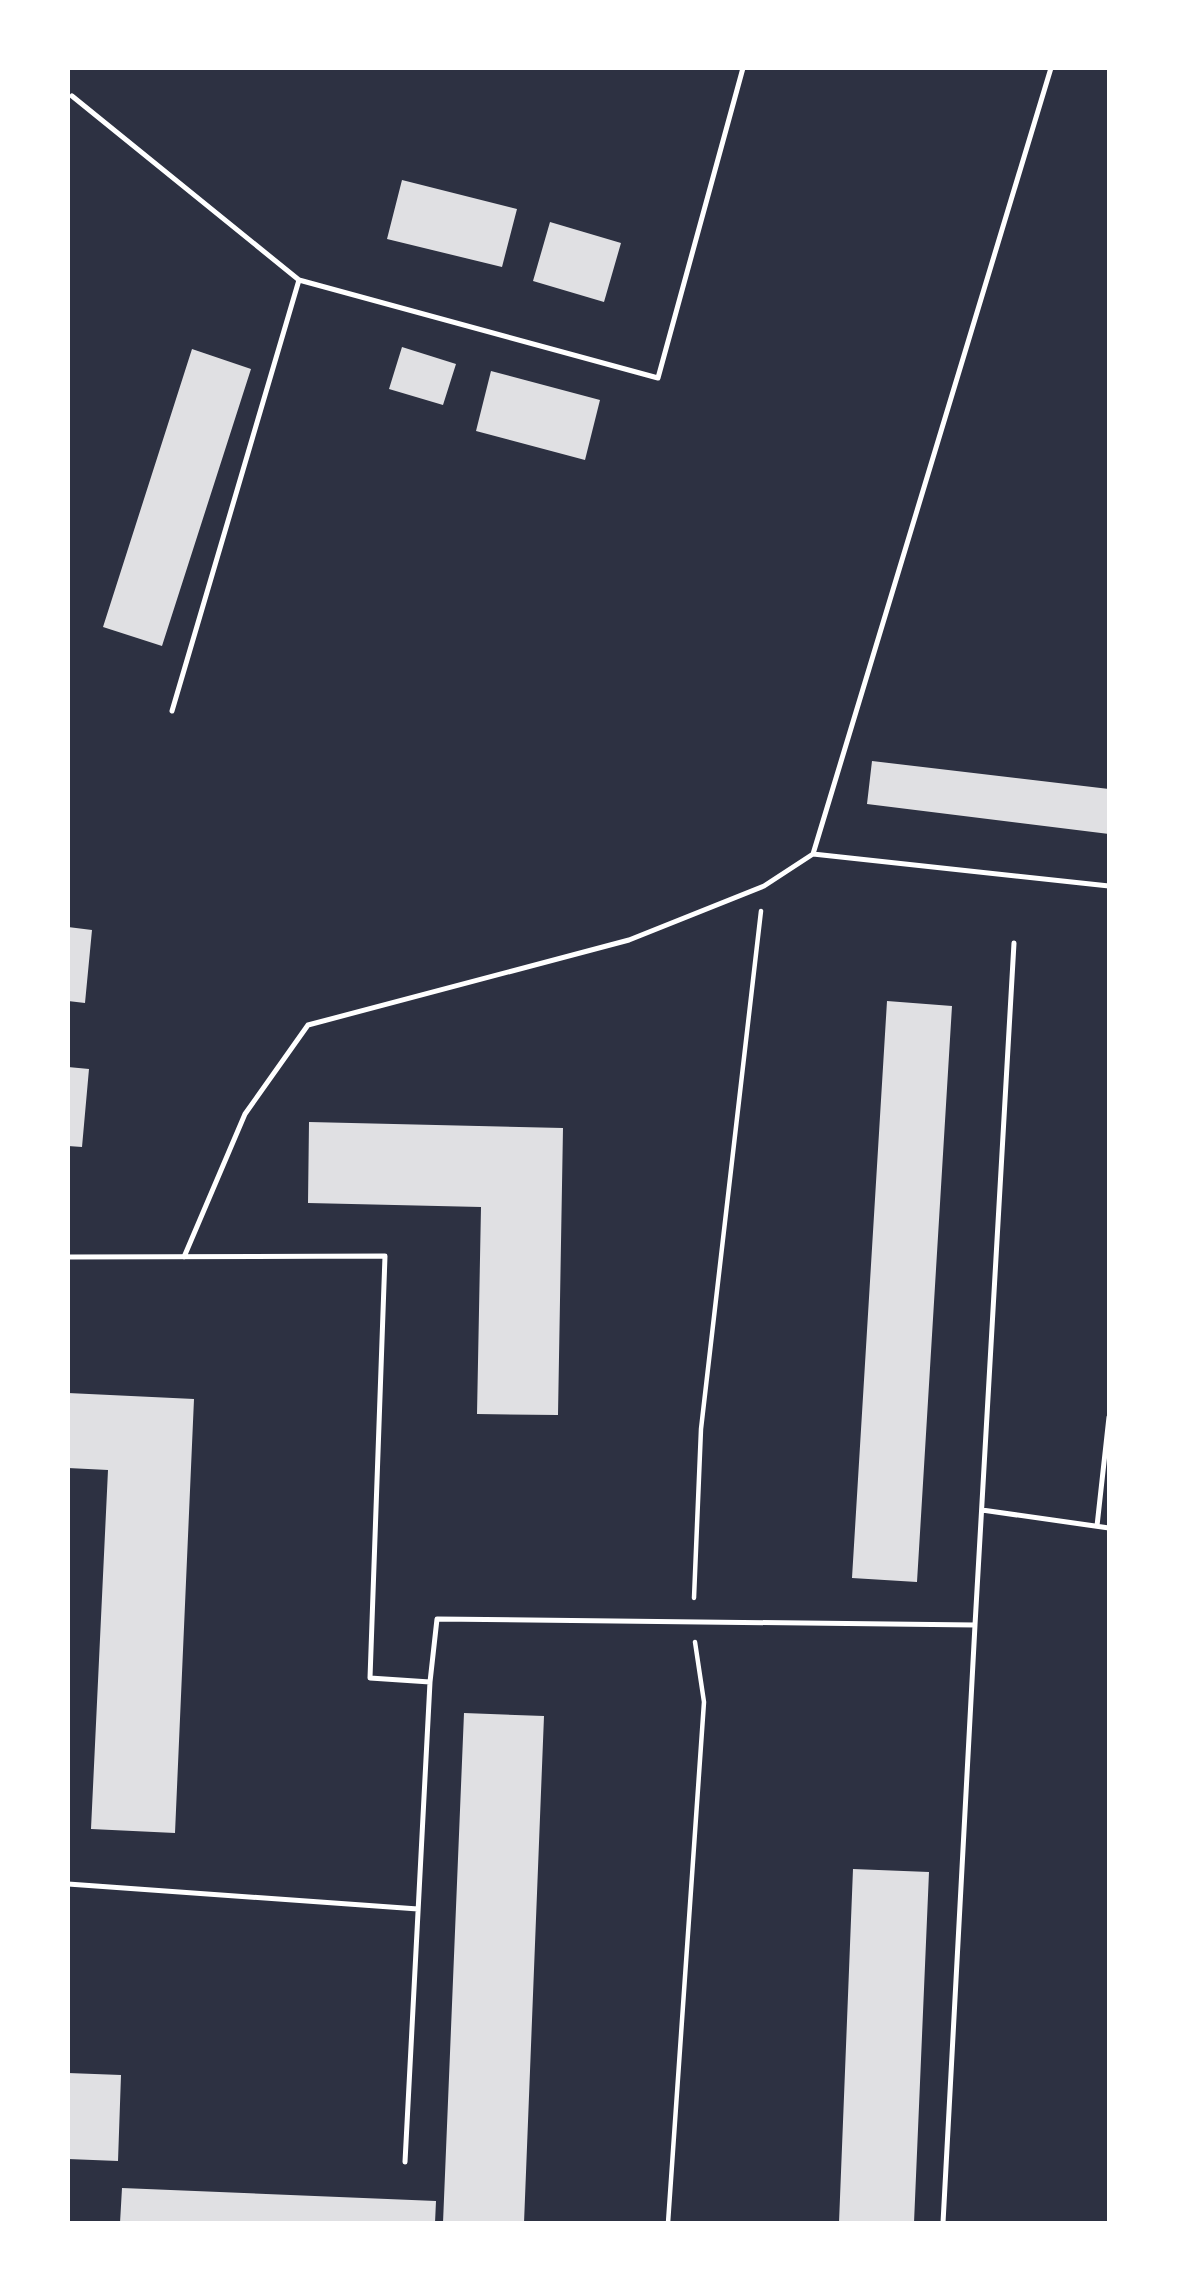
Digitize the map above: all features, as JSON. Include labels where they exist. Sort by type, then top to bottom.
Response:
[{"type":"lane","points":[[72,96],[299,280],[659,378],[743,68]]},
{"type":"lane","points":[[813,854],[1051,68]]},
{"type":"lane","points":[[172,711],[299,280]]},
{"type":"lane","points":[[184,1256],[245,1114],[308,1025],[629,940],[764,886],[813,854],[1109,886]]},
{"type":"lane","points":[[943,2223],[1014,943]]},
{"type":"lane","points":[[68,1257],[385,1256],[370,1678],[430,1682]]},
{"type":"lane","points":[[1097,1526],[1109,1418]]},
{"type":"lane","points":[[982,1510],[1109,1528]]},
{"type":"lane","points":[[405,2162],[430,1682],[438,1619],[975,1625]]},
{"type":"lane","points":[[68,1884],[418,1909]]},
{"type":"path","points":[[668,2223],[704,1702],[692,1622],[701,1429],[764,886]]},
{"type":"building","points":[[402,180],[517,209],[502,267],[387,239]]},
{"type":"building","points":[[550,222],[621,243],[604,302],[533,281]]},
{"type":"building","points":[[402,347],[456,364],[443,405],[389,389]]},
{"type":"building","points":[[192,349],[251,369],[162,646],[103,627]]},
{"type":"building","points":[[491,371],[600,400],[585,460],[476,431]]},
{"type":"building","points":[[872,761],[1109,789],[1109,834],[867,804]]},
{"type":"building","points":[[68,927],[92,930],[85,1003],[68,1001]]},
{"type":"building","points":[[887,1001],[952,1006],[917,1582],[852,1578]]},
{"type":"building","points":[[68,1067],[89,1069],[82,1147],[68,1146]]},
{"type":"building","points":[[309,1122],[563,1128],[558,1415],[477,1414],[481,1207],[308,1203]]},
{"type":"building","points":[[68,1393],[194,1399],[175,1833],[91,1829],[108,1470],[68,1468]]},
{"type":"building","points":[[464,1713],[544,1716],[524,2223],[443,2223]]},
{"type":"building","points":[[853,1869],[929,1872],[914,2223],[839,2223]]},
{"type":"building","points":[[68,2073],[121,2075],[118,2161],[68,2159]]},
{"type":"building","points":[[122,2188],[436,2201],[435,2223],[120,2223]]}]
